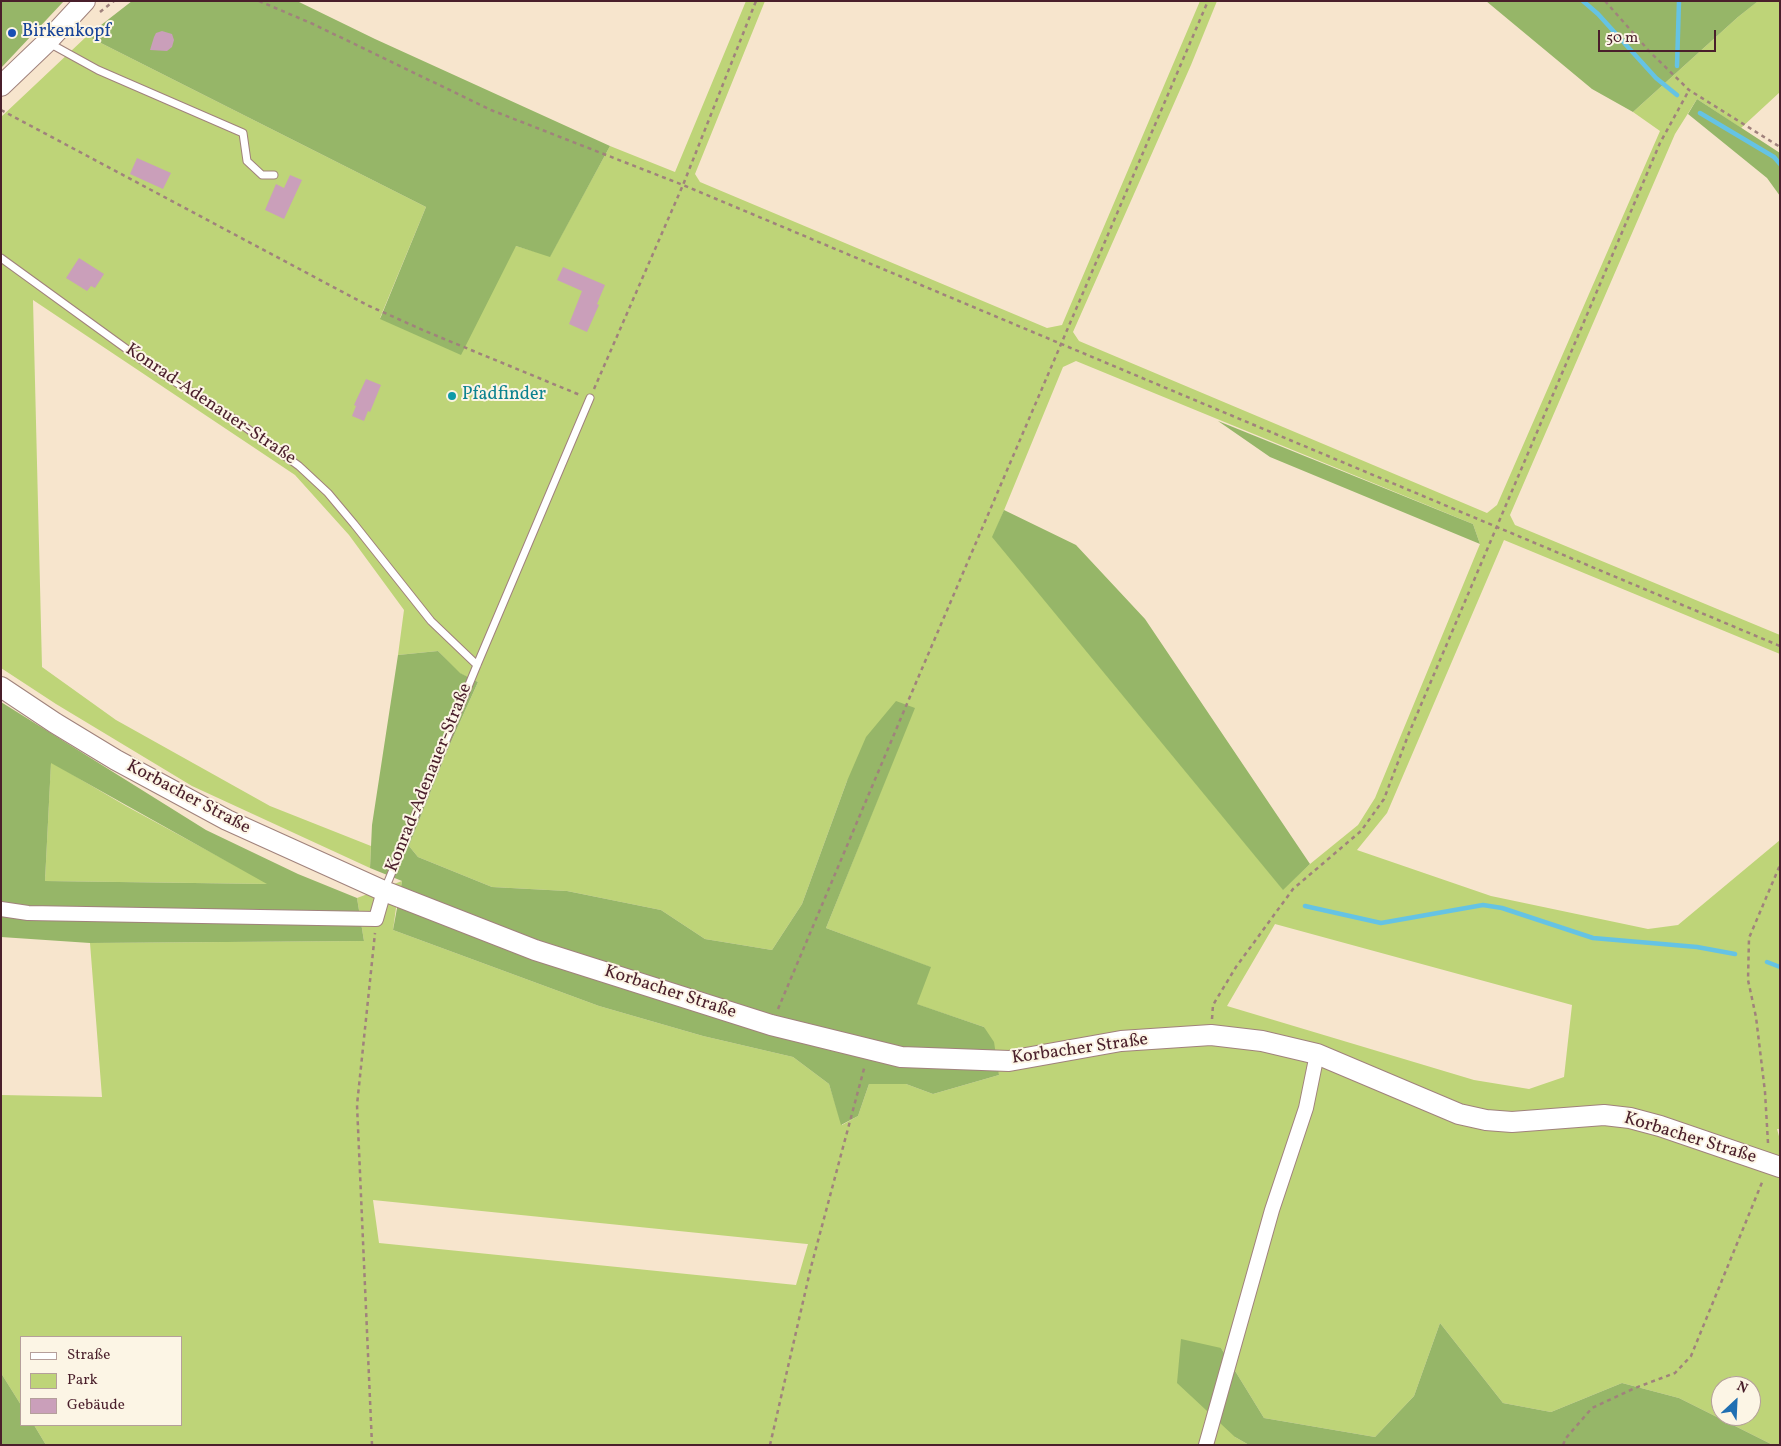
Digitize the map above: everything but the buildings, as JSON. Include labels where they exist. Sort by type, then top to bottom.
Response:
[{"type":"street","points":[[1,86],[47,42],[85,1]]},
{"type":"street","name":"Korbacher Straße","points":[[1,687],[116,760],[227,820],[384,891],[534,950],[771,1025],[902,1057],[1009,1061],[1121,1041],[1211,1035],[1262,1042],[1317,1054],[1459,1114],[1486,1120],[1512,1122],[1604,1115],[1630,1118],[1660,1126],[1774,1166]]},
{"type":"street","points":[[1,909],[28,913],[376,919],[384,891]]},
{"type":"street","points":[[1206,1445],[1272,1210],[1306,1108],[1317,1054]]},
{"type":"lane","points":[[47,42],[98,70],[243,133],[247,161],[262,175],[274,176]]},
{"type":"lane","name":"Konrad-Adenauer-Straße","points":[[1,258],[150,366],[234,419],[299,466],[328,493],[431,621],[477,665]]},
{"type":"lane","name":"Konrad-Adenauer-Straße","points":[[384,891],[590,398]]},
{"type":"path","points":[[259,1],[313,24],[491,110],[683,185],[1780,646]]},
{"type":"path","points":[[1,110],[367,305],[590,398],[683,185],[756,1]]},
{"type":"path","points":[[771,1025],[1208,1]]},
{"type":"path","points":[[1605,1],[1650,52],[1689,90],[1780,147]]},
{"type":"path","points":[[1211,1035],[1213,1005],[1236,967],[1293,889],[1361,831],[1384,799],[1409,733],[1498,528],[1660,144],[1689,90]]},
{"type":"path","points":[[1563,1445],[1566,1438],[1592,1408],[1635,1388],[1675,1374],[1692,1356],[1774,1166],[1756,1017],[1748,980],[1749,938],[1780,865]]},
{"type":"path","points":[[372,1445],[357,1105],[376,919]]},
{"type":"path","points":[[770,1445],[811,1267],[869,1049]]},
{"type":"green space","points":[[1,1],[64,1],[1,68]]},
{"type":"green space","points":[[132,1],[297,1],[375,39],[610,146],[550,257],[516,246],[461,355],[380,319],[426,207],[87,36]]},
{"type":"green space","points":[[746,1],[765,1],[695,174],[700,182],[1047,328],[1062,325],[1200,1],[1217,1],[1191,65],[1073,332],[1079,341],[1487,513],[1497,505],[1660,131],[1633,112],[1758,1],[1780,1],[1780,92],[1741,128],[1697,99],[1675,134],[1510,515],[1515,525],[1780,635],[1780,654],[1504,540],[1387,813],[1357,850],[1491,896],[1648,929],[1678,925],[1780,840],[1780,1129],[1777,1129],[1780,1140],[1780,1445],[1773,1445],[1735,1426],[1761,1426],[1761,1376],[1711,1376],[1711,1414],[1679,1398],[1622,1383],[1551,1412],[1503,1403],[1440,1323],[1414,1396],[1375,1437],[1264,1418],[1221,1348],[1235,1437],[1249,1445],[46,1445],[35,1426],[182,1426],[182,1336],[20,1336],[20,1403],[1,1373],[1,1095],[102,1097],[90,943],[364,941],[357,898],[402,881],[393,930],[599,1006],[703,1036],[793,1057],[829,1084],[842,1125],[858,1116],[869,1084],[906,1084],[933,1094],[999,1075],[984,1027],[916,1004],[930,967],[826,928],[914,708],[847,781],[802,904],[772,950],[705,939],[661,910],[567,891],[492,887],[418,857],[409,846],[447,751],[478,682],[459,673],[438,651],[398,655],[404,610],[349,535],[295,475],[33,300],[42,667],[116,720],[270,806],[371,846],[370,868],[192,786],[56,704],[1,668],[1,117],[87,36],[426,207],[380,318],[516,246],[550,256],[610,146],[675,172]],"holes":[[[1076,361],[1473,524],[1480,544],[1375,798],[1358,825],[1283,889],[993,537],[1063,367]],[[1275,924],[1572,1005],[1564,1077],[1529,1089],[1474,1080],[1227,1006]],[[373,1200],[808,1244],[796,1285],[379,1243]]]},
{"type":"green space","points":[[1486,1],[1757,2],[1633,112],[1592,89]]},
{"type":"green space","points":[[1697,99],[1780,153],[1780,196],[1767,178],[1688,114]]},
{"type":"green space","points":[[1218,421],[1473,524],[1480,544],[1270,457]]},
{"type":"green space","points":[[1004,510],[1076,545],[1145,619],[1310,864],[1283,890],[992,537]]},
{"type":"green space","points":[[438,651],[460,673],[478,682],[447,751],[409,846],[418,857],[492,887],[567,891],[661,910],[705,939],[772,950],[802,904],[847,781],[866,737],[896,701],[915,708],[826,928],[931,967],[917,1004],[984,1027],[994,1042],[999,1075],[933,1094],[906,1084],[869,1084],[858,1116],[841,1125],[829,1084],[793,1057],[703,1036],[599,1006],[393,930],[402,881],[370,868],[372,825],[398,655]]},
{"type":"green space","points":[[1,702],[206,830],[298,874],[357,898],[364,941],[90,943],[1,937]],"holes":[[[51,763],[267,884],[45,881]]]},
{"type":"green space","points":[[51,762],[126,806],[269,884],[45,881]]},
{"type":"green space","points":[[1440,1323],[1503,1403],[1551,1412],[1622,1383],[1679,1398],[1711,1414],[1711,1426],[1735,1426],[1773,1445],[1249,1445],[1235,1437],[1177,1383],[1181,1339],[1221,1348],[1264,1418],[1375,1437],[1414,1396]]},
{"type":"green space","points":[[1,1373],[20,1403],[20,1426],[35,1426],[46,1445],[1,1445]]},
{"type":"waterway","points":[[1583,1],[1598,14],[1656,78],[1677,95]]},
{"type":"waterway","points":[[1677,66],[1679,1]]},
{"type":"waterway","points":[[1700,113],[1774,157],[1780,164]]},
{"type":"waterway","points":[[1305,906],[1381,923],[1483,905],[1502,908],[1593,938],[1697,947],[1735,954]]},
{"type":"waterway","points":[[1767,962],[1780,967]]},
{"type":"place","name":"Birkenkopf","points":[[12,33]]},
{"type":"place","name":"Pfadfinder","points":[[452,396]]}]
